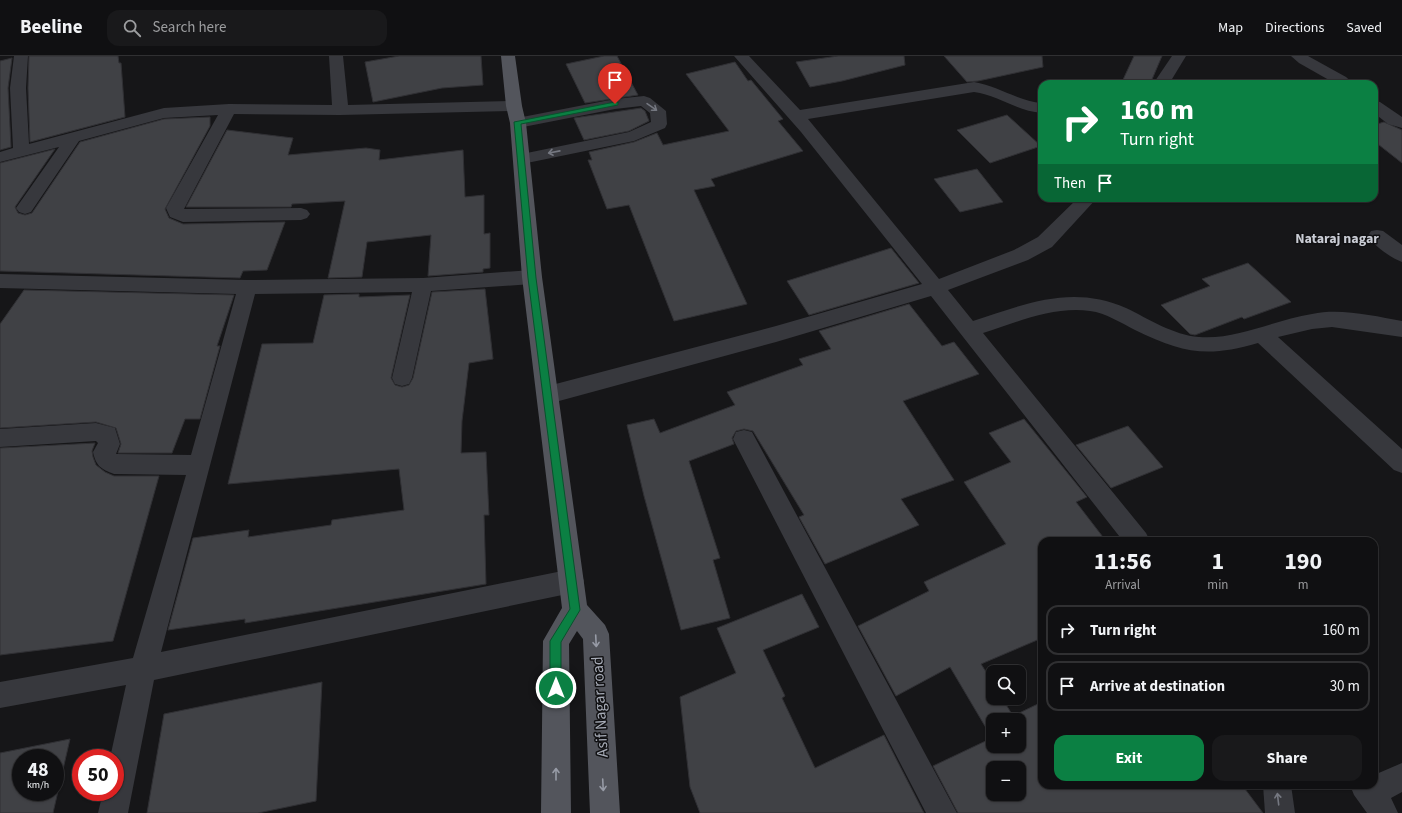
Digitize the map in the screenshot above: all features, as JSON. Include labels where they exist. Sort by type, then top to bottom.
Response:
[{"type":"main road","points":[[508,56],[522,159],[532,278],[575,610],[556,641],[556,813]]},
{"type":"main road","name":"Asif Nagar road","points":[[575,610],[596,634],[604,813]]},
{"type":"street","points":[[21,56],[19,62],[19,78],[21,152]]},
{"type":"street","points":[[336,56],[340,110]]},
{"type":"street","points":[[741,56],[796,116],[1135,537]]},
{"type":"street","points":[[1164,80],[1179,56]]},
{"type":"street","points":[[1298,56],[1311,66],[1334,75],[1341,80]]},
{"type":"street","points":[[796,116],[974,87],[987,88],[1023,106],[1038,108]]},
{"type":"street","points":[[0,157],[164,113],[228,109],[516,114],[644,101],[658,111],[659,124],[634,136],[522,159]]},
{"type":"street","points":[[1378,108],[1398,121]]},
{"type":"street","points":[[228,109],[179,200],[175,208],[176,213],[183,216],[301,214]]},
{"type":"street","points":[[1378,118],[1398,121]]},
{"type":"street","points":[[25,208],[73,138]]},
{"type":"street","points":[[548,395],[776,334],[934,288],[1021,255],[1045,242],[1084,202]]},
{"type":"street","points":[[1377,236],[1402,255]]},
{"type":"street","points":[[1,282],[247,287],[423,285],[532,278]]},
{"type":"street","points":[[402,378],[423,285]]},
{"type":"street","points":[[113,813],[143,669],[247,287]]},
{"type":"street","points":[[968,330],[1055,304],[1080,302],[1104,307],[1180,341],[1199,345],[1218,344],[1262,335],[1313,320],[1347,321],[1402,329]]},
{"type":"street","points":[[1262,335],[1402,463]]},
{"type":"street","points":[[0,438],[96,432],[107,435],[109,444],[104,452],[106,460],[114,464],[200,464]]},
{"type":"street","points":[[744,439],[942,813]]},
{"type":"street","points":[[0,696],[143,669],[572,581]]},
{"type":"street","points":[[1373,797],[1402,777]]},
{"type":"street","points":[[1277,789],[1280,813]]},
{"type":"building","points":[[29,56],[118,56],[119,63],[121,63],[125,117],[30,142],[28,88]]},
{"type":"building","points":[[399,56],[481,56],[483,85],[442,88],[373,102],[365,62]]},
{"type":"building","points":[[604,56],[617,56],[638,95],[585,103],[566,64]]},
{"type":"building","points":[[838,56],[904,56],[905,65],[842,81],[810,87],[796,62]]},
{"type":"building","points":[[944,56],[1042,56],[1043,67],[967,82]]},
{"type":"building","points":[[1134,56],[1162,56],[1152,80],[1123,80]]},
{"type":"building","points":[[12,58],[8,88],[11,147],[0,150],[0,61]]},
{"type":"building","points":[[735,62],[748,81],[751,80],[783,119],[778,121],[803,151],[711,179],[715,186],[694,190],[747,304],[674,321],[629,205],[607,209],[588,160],[592,160],[589,152],[634,142],[657,133],[663,145],[729,131],[686,74]]},
{"type":"building","points":[[641,108],[645,111],[649,121],[629,131],[584,140],[574,118]]},
{"type":"building","points":[[1007,115],[1038,143],[1038,147],[990,163],[957,130]]},
{"type":"building","points":[[210,117],[210,126],[165,209],[169,218],[183,224],[285,222],[267,270],[243,271],[240,278],[0,271],[0,163],[55,149],[15,207],[18,213],[25,215],[32,213],[80,142],[164,119]]},
{"type":"building","points":[[1384,122],[1402,130],[1402,163],[1378,144],[1378,124]]},
{"type":"building","points":[[227,130],[293,138],[288,155],[366,148],[380,150],[379,160],[463,150],[465,197],[484,195],[484,234],[490,233],[490,268],[483,269],[483,272],[428,276],[431,235],[367,242],[362,277],[328,278],[345,201],[292,204],[291,207],[186,207]]},
{"type":"building","points":[[977,169],[1003,202],[960,212],[934,179]]},
{"type":"building","points":[[891,248],[919,283],[809,315],[787,281]]},
{"type":"building","points":[[1248,263],[1291,302],[1244,319],[1242,317],[1195,335],[1190,334],[1161,305],[1210,286],[1202,279]]},
{"type":"building","points":[[485,289],[493,359],[469,363],[462,421],[461,453],[486,452],[489,515],[484,515],[486,584],[245,623],[245,619],[168,630],[193,538],[249,530],[248,537],[331,525],[332,520],[404,510],[399,469],[228,484],[262,344],[313,343],[324,295],[359,294],[359,297],[410,295],[391,378],[395,385],[402,387],[409,385],[413,378],[432,292]]},
{"type":"building","points":[[24,290],[234,295],[217,346],[220,346],[200,419],[185,419],[172,453],[118,453],[121,444],[116,428],[96,422],[0,428],[0,324]]},
{"type":"building","points":[[909,304],[942,346],[954,342],[979,374],[903,401],[954,480],[901,499],[919,525],[825,564],[799,517],[804,515],[753,431],[744,429],[736,431],[732,438],[734,444],[689,461],[720,558],[713,560],[730,618],[681,630],[644,496],[627,425],[654,419],[660,433],[735,405],[727,392],[803,365],[799,359],[831,349],[819,331]]},
{"type":"building","points":[[1024,419],[1087,497],[1076,502],[1103,537],[1038,537],[1038,640],[981,664],[986,672],[986,705],[1006,705],[1011,713],[986,713],[986,728],[950,667],[896,696],[858,626],[929,591],[924,582],[1006,544],[964,482],[1011,462],[989,433]]},
{"type":"building","points":[[1128,426],[1163,467],[1111,488],[1076,445]]},
{"type":"building","points":[[95,443],[92,451],[93,457],[96,465],[105,472],[114,476],[159,476],[113,641],[0,655],[0,448]]},
{"type":"building","points":[[802,594],[819,627],[763,650],[785,696],[782,698],[815,768],[884,735],[924,813],[700,813],[690,787],[680,697],[736,673],[717,628]]},
{"type":"building","points":[[322,682],[316,801],[258,813],[147,813],[164,714]]},
{"type":"building","points":[[1038,704],[1038,789],[1245,789],[1263,813],[958,813],[933,766],[986,741],[986,753],[1026,753],[1026,713],[1019,713]]},
{"type":"building","points":[[70,739],[64,765],[64,749],[20,749]]},
{"type":"building","points":[[12,751],[12,801],[56,801],[53,813],[0,813],[0,753]]},
{"type":"district","name":"Nataraj nagar","points":[[1337,238]]},
{"type":"route","points":[[556,688],[556,641],[575,610],[532,278],[518,122],[615,104]]}]
